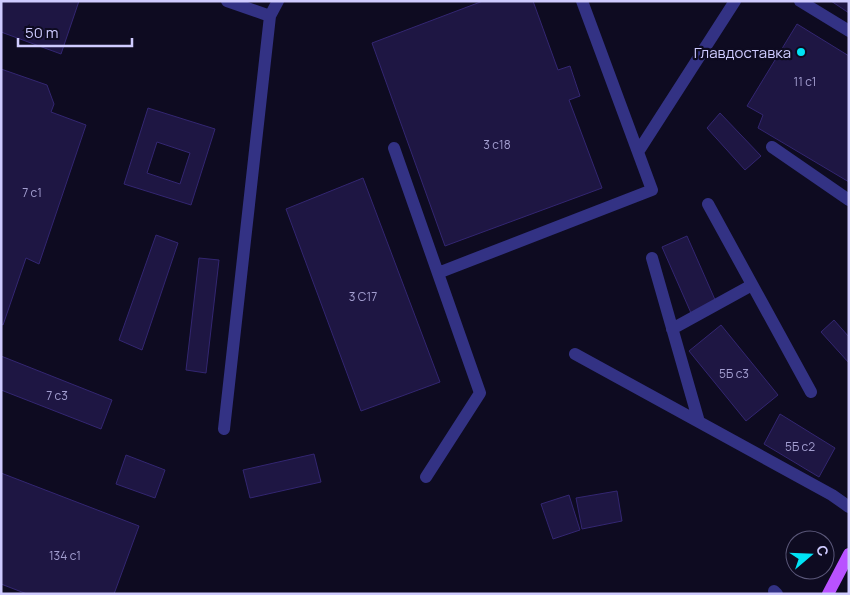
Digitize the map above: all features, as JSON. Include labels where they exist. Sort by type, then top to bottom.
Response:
[{"type":"main road","points":[[828,594],[849,554]]},
{"type":"lane","points":[[227,1],[270,16]]},
{"type":"lane","points":[[224,429],[270,16],[278,1]]},
{"type":"lane","points":[[438,273],[652,190],[582,1]]},
{"type":"lane","points":[[638,152],[735,1]]},
{"type":"lane","points":[[800,1],[849,31]]},
{"type":"lane","points":[[772,147],[849,200]]},
{"type":"lane","points":[[394,148],[480,393],[426,476]]},
{"type":"lane","points":[[708,204],[811,392]]},
{"type":"lane","points":[[652,258],[699,422]]},
{"type":"lane","points":[[672,328],[752,284]]},
{"type":"lane","points":[[575,354],[849,506]]},
{"type":"building","points":[[1,1],[79,1],[61,54],[1,32]]},
{"type":"building","points":[[483,1],[533,1],[558,70],[570,66],[580,96],[569,100],[602,188],[445,246],[372,43]]},
{"type":"building","points":[[831,1],[849,1],[849,13]]},
{"type":"building","points":[[797,24],[849,56],[849,182],[758,128],[763,115],[747,106]]},
{"type":"building","points":[[1,69],[47,85],[54,104],[51,112],[86,125],[39,264],[26,258],[3,325],[1,324]]},
{"type":"building","points":[[148,108],[215,129],[191,205],[124,184]],"holes":[[[157,142],[190,153],[180,184],[147,173]]]},
{"type":"building","points":[[720,113],[761,156],[745,170],[707,128]]},
{"type":"building","points":[[363,178],[440,382],[361,411],[286,209]]},
{"type":"building","points":[[156,235],[178,243],[142,350],[119,340]]},
{"type":"building","points":[[687,236],[716,302],[691,313],[662,247]]},
{"type":"building","points":[[199,258],[219,260],[206,373],[186,370]]},
{"type":"building","points":[[834,320],[849,337],[849,363],[821,332]]},
{"type":"building","points":[[721,325],[778,395],[746,421],[689,351]]},
{"type":"building","points":[[1,356],[112,400],[101,429],[1,390]]},
{"type":"building","points":[[780,414],[835,448],[819,477],[764,444]]},
{"type":"building","points":[[314,454],[321,482],[250,498],[243,470]]},
{"type":"building","points":[[126,455],[165,470],[155,498],[116,484]]},
{"type":"building","points":[[1,473],[139,526],[114,594],[27,594],[1,584]]},
{"type":"building","points":[[617,491],[622,521],[582,529],[576,498]]},
{"type":"building","points":[[569,495],[580,530],[553,539],[541,504]]},
{"type":"place","name":"Главдоставка","points":[[801,52]]}]
